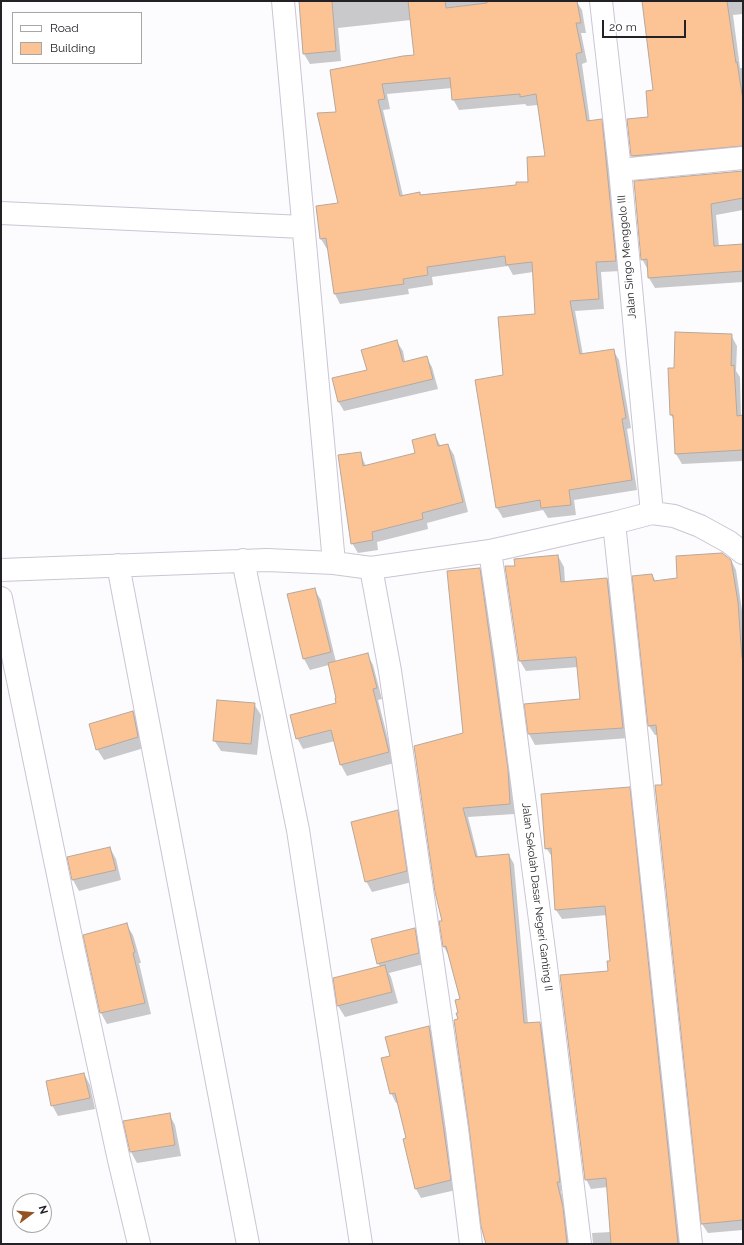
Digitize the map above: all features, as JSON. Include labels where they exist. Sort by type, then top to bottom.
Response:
[{"type":"street","points":[[283,1],[334,563]]},
{"type":"street","name":"Jalan Singo Menggolo III","points":[[601,1],[620,170],[652,513]]},
{"type":"street","points":[[620,170],[743,158]]},
{"type":"street","points":[[1,213],[303,227]]},
{"type":"street","points":[[1,570],[243,560],[334,563],[371,568],[490,551],[652,513],[674,516],[700,526],[729,542],[743,553]]},
{"type":"street","points":[[614,523],[691,1244]]},
{"type":"street","name":"Jalan Sekolah Dasar Negeri Ganting II","points":[[490,551],[544,950],[580,1244]]},
{"type":"street","points":[[243,560],[298,830],[361,1244]]},
{"type":"street","points":[[118,565],[248,1244]]},
{"type":"street","points":[[371,568],[391,679],[456,1122],[471,1244]]},
{"type":"street","points":[[1,598],[119,1160],[140,1244]]},
{"type":"building","points":[[299,1],[332,1],[336,51],[303,54]]},
{"type":"building","points":[[408,1],[445,1],[446,8],[487,3],[487,1],[577,1],[581,23],[576,23],[582,52],[576,54],[587,121],[602,119],[616,261],[596,262],[599,299],[570,301],[580,354],[614,349],[626,418],[622,419],[632,480],[569,490],[571,505],[541,508],[540,500],[496,508],[475,380],[503,375],[498,317],[535,314],[532,262],[506,265],[505,256],[427,267],[428,275],[403,279],[404,284],[334,294],[326,238],[320,239],[316,206],[338,203],[317,113],[336,112],[330,70],[414,55]],"holes":[[[450,78],[452,100],[520,94],[520,97],[536,94],[545,156],[527,157],[528,182],[516,182],[516,185],[420,195],[420,192],[400,196],[378,100],[385,99],[382,84]]]},
{"type":"building","points":[[642,1],[727,1],[743,100],[743,146],[631,156],[627,119],[648,117],[646,91],[653,90]]},
{"type":"building","points":[[743,171],[743,198],[711,204],[714,246],[743,244],[743,271],[648,278],[647,259],[641,260],[634,181]]},
{"type":"building","points":[[675,332],[732,334],[731,366],[734,365],[737,416],[743,415],[743,450],[675,454],[673,415],[670,415],[668,368],[674,368]]},
{"type":"building","points":[[397,340],[403,362],[427,356],[433,379],[338,402],[332,378],[367,370],[361,350]]},
{"type":"building","points":[[435,434],[438,446],[448,444],[463,502],[422,513],[423,519],[372,532],[373,540],[351,544],[338,455],[361,452],[363,466],[415,453],[412,440]]},
{"type":"building","points":[[722,553],[731,560],[738,602],[743,658],[743,1220],[701,1224],[655,785],[662,785],[656,725],[648,726],[632,576],[652,574],[654,581],[677,578],[676,556]]},
{"type":"building","points":[[558,555],[561,582],[607,578],[623,728],[528,734],[524,704],[580,699],[576,657],[519,661],[505,566],[515,566],[514,559]]},
{"type":"building","points":[[480,568],[508,769],[510,804],[463,808],[476,857],[509,854],[524,1023],[540,1022],[560,1182],[557,1182],[563,1207],[567,1244],[486,1244],[481,1226],[454,1020],[458,1019],[455,1000],[460,999],[446,946],[443,947],[439,921],[442,921],[435,892],[414,746],[463,733],[447,571]]},
{"type":"building","points":[[315,588],[331,652],[303,659],[287,594]]},
{"type":"building","points":[[368,653],[377,688],[373,689],[389,752],[340,765],[331,730],[296,739],[290,715],[336,703],[328,663]]},
{"type":"building","points":[[217,700],[255,703],[251,744],[213,741]]},
{"type":"building","points":[[133,711],[138,737],[96,750],[89,724]]},
{"type":"building","points":[[630,787],[678,1244],[611,1244],[606,1178],[585,1180],[560,975],[608,971],[607,961],[610,961],[605,906],[555,910],[551,848],[545,849],[541,794]]},
{"type":"building","points":[[398,810],[407,871],[365,882],[351,822]]},
{"type":"building","points":[[110,847],[116,870],[72,880],[67,857]]},
{"type":"building","points":[[127,923],[135,952],[133,953],[145,1003],[100,1013],[83,935]]},
{"type":"building","points":[[415,928],[419,953],[377,964],[371,939]]},
{"type":"building","points":[[385,965],[392,992],[337,1006],[333,978]]},
{"type":"building","points":[[429,1026],[451,1180],[415,1189],[403,1139],[406,1138],[395,1093],[390,1094],[381,1058],[390,1056],[385,1037]]},
{"type":"building","points":[[84,1073],[90,1098],[51,1106],[46,1081]]},
{"type":"building","points":[[170,1113],[175,1145],[130,1152],[123,1121]]}]
